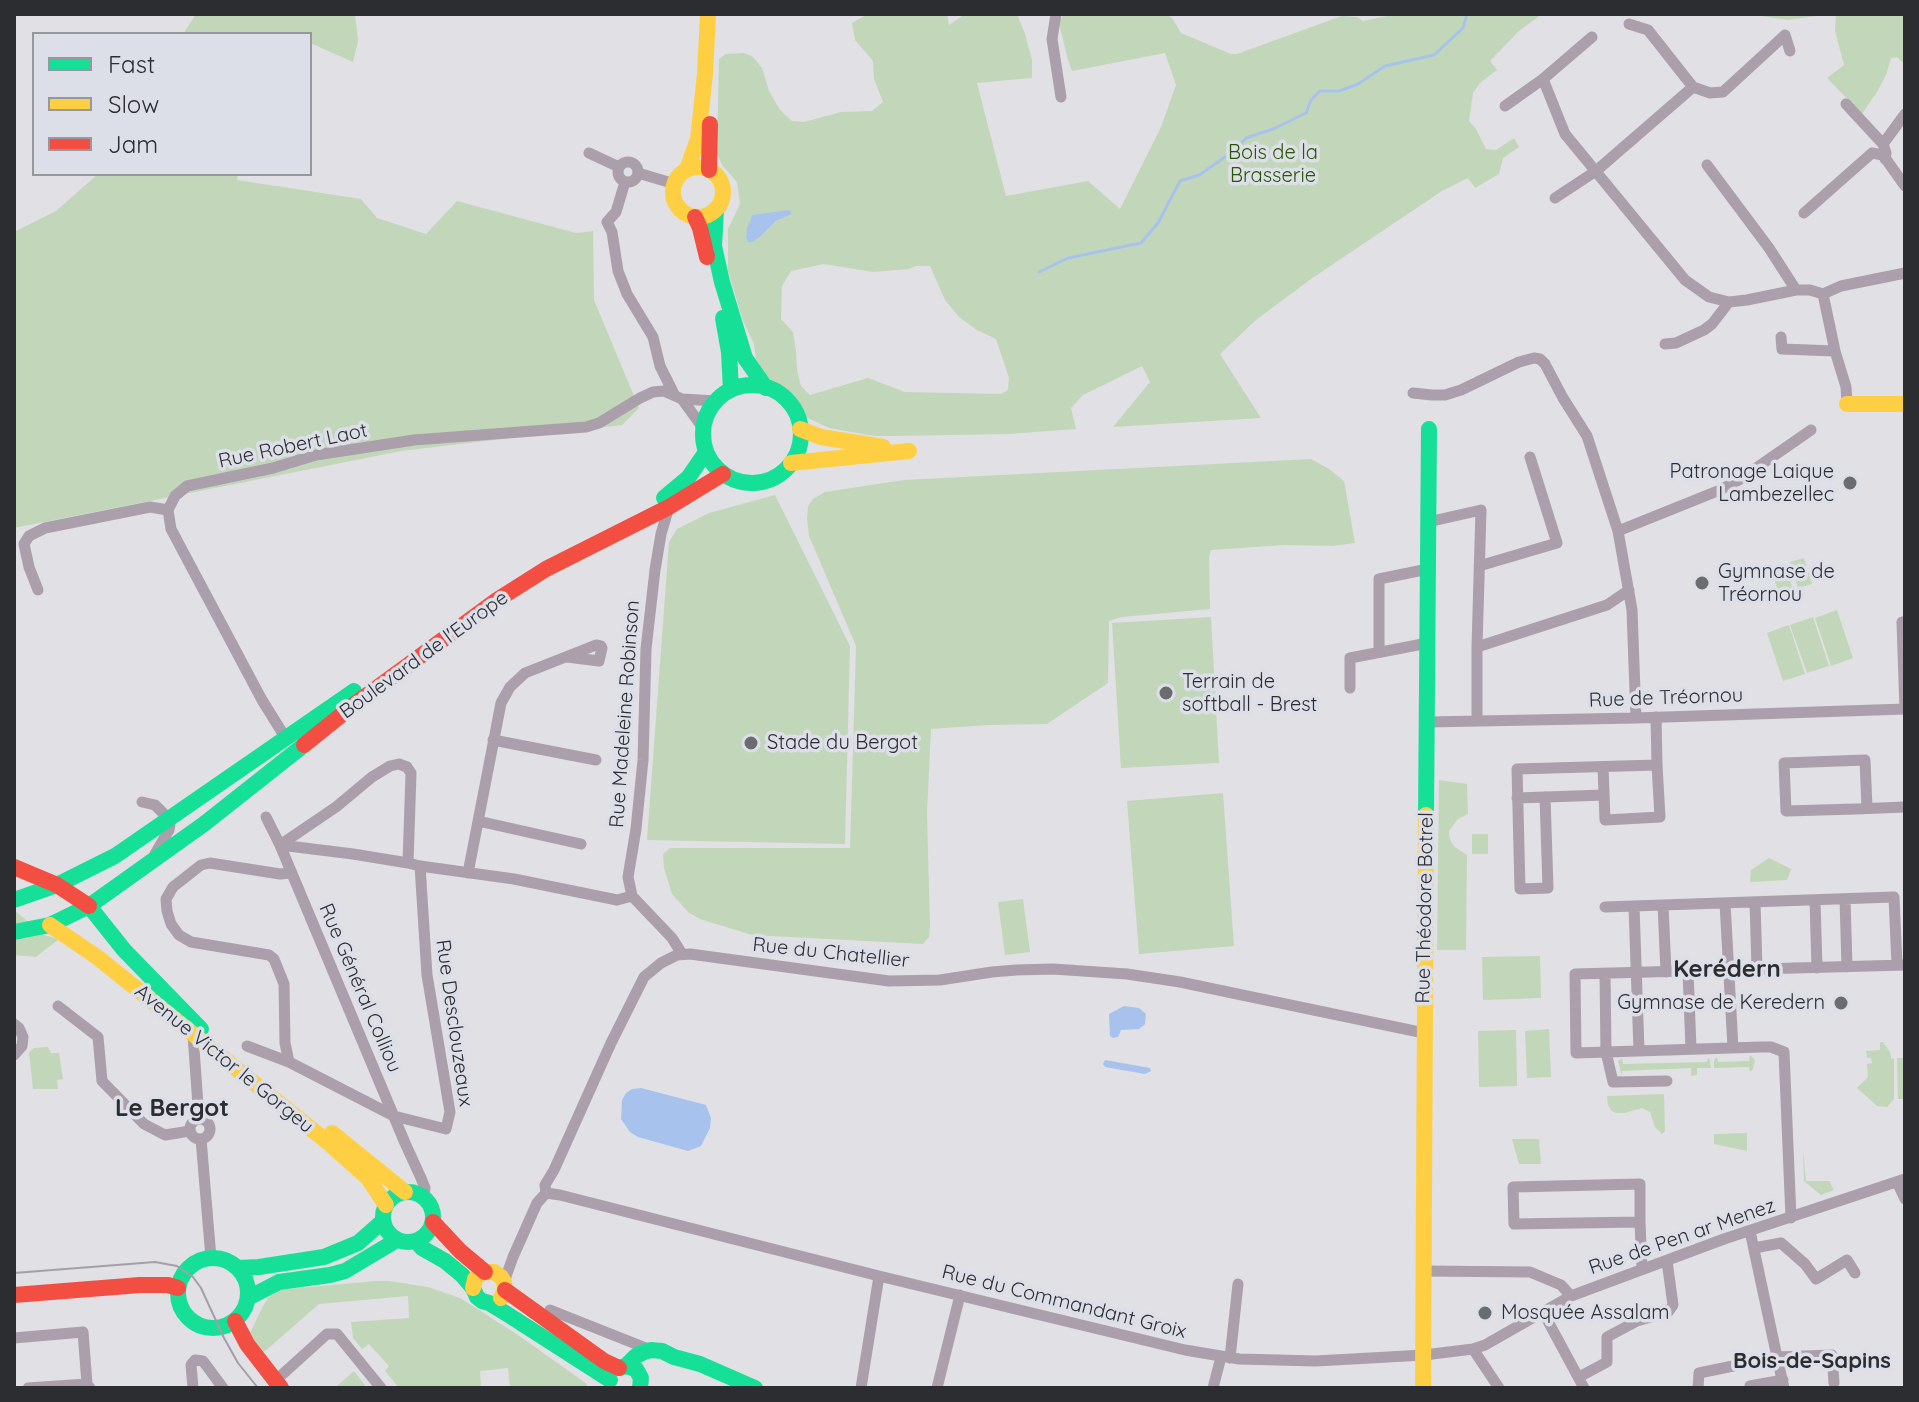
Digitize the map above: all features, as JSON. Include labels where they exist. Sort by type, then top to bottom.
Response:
[{"type":"main road","points":[[708,14],[698,139],[687,170],[675,184],[674,196],[679,208],[695,217],[706,216],[716,210]]},
{"type":"main road","points":[[709,170],[718,14]]},
{"type":"main road","points":[[687,170],[709,170],[717,176],[722,186],[721,201],[716,210],[714,246],[745,358],[766,388]]},
{"type":"main road","points":[[695,217],[723,319],[731,390]]},
{"type":"main road","points":[[754,386],[766,388],[779,394],[797,415],[800,441],[797,453],[780,474],[767,481],[736,481],[723,474],[706,452],[703,428],[706,417],[716,401],[731,390],[754,386]]},
{"type":"main road","points":[[1847,404],[1905,404]]},
{"type":"main road","points":[[791,463],[909,451],[821,437],[800,429]]},
{"type":"main road","name":"Rue Théodore Botrel","points":[[1423,1388],[1429,429]]},
{"type":"main road","name":"Boulevard de l'Europe","points":[[15,898],[57,885],[115,856],[537,565],[666,497],[688,478],[706,452]]},
{"type":"main road","name":"Boulevard de l'Europe","points":[[50,925],[89,906],[146,866],[232,803],[355,704],[497,600],[546,569],[669,507],[723,474]]},
{"type":"main road","points":[[14,867],[57,885]]},
{"type":"main road","name":"Avenue Victor le Gorgeu","points":[[57,885],[89,906],[124,950],[196,1025],[413,1194]]},
{"type":"main road","name":"Avenue Victor le Gorgeu","points":[[15,898],[97,957],[368,1178],[385,1213],[388,1232],[397,1240]]},
{"type":"main road","points":[[14,932],[50,925]]},
{"type":"main road","points":[[238,1268],[324,1257],[358,1243],[385,1213],[394,1196],[413,1194],[432,1209],[433,1222],[427,1234],[416,1241],[397,1240],[345,1271],[279,1282],[248,1298]]},
{"type":"main road","points":[[433,1222],[473,1264],[497,1279],[518,1301],[604,1361],[616,1375]]},
{"type":"main road","points":[[416,1241],[462,1275],[482,1301],[616,1375],[636,1369],[641,1385]]},
{"type":"main road","points":[[211,1258],[230,1262],[238,1268],[247,1282],[248,1298],[234,1327],[208,1329],[188,1319],[178,1299],[178,1288],[191,1266],[211,1258]]},
{"type":"main road","points":[[473,1288],[475,1279],[497,1279]]},
{"type":"main road","points":[[489,1303],[501,1298],[497,1279]]},
{"type":"main road","points":[[14,1295],[140,1285],[178,1288]]},
{"type":"main road","points":[[234,1327],[278,1384]]},
{"type":"main road","points":[[616,1375],[636,1356],[651,1350],[662,1351],[755,1388]]},
{"type":"main road","points":[[641,1385],[649,1366],[655,1361],[674,1357]]},
{"type":"street","points":[[1056,14],[1052,39],[1061,97]]},
{"type":"street","points":[[1629,24],[1648,30],[1693,87],[1710,93],[1723,92],[1785,35],[1790,51]]},
{"type":"street","points":[[1505,106],[1543,79],[1592,37]]},
{"type":"street","points":[[1543,79],[1565,134],[1685,280],[1709,297],[1729,302],[1796,290],[1823,294],[1843,286],[1905,273]]},
{"type":"street","points":[[1555,198],[1596,171],[1693,87]]},
{"type":"street","points":[[1846,104],[1883,144],[1885,159]]},
{"type":"street","points":[[1883,144],[1905,114]]},
{"type":"street","points":[[589,153],[619,167]]},
{"type":"street","points":[[1804,213],[1872,153],[1883,155],[1905,186]]},
{"type":"street","points":[[630,162],[636,166],[638,173],[632,182],[625,182],[618,174],[619,167],[630,162]]},
{"type":"street","points":[[1707,165],[1796,290]]},
{"type":"street","points":[[638,173],[675,184]]},
{"type":"street","points":[[625,182],[616,212],[607,222],[612,232],[618,271],[627,294],[653,337],[660,366],[678,397],[703,428]]},
{"type":"street","points":[[1823,294],[1846,387],[1847,404]]},
{"type":"street","points":[[1665,344],[1676,343],[1704,330],[1729,302]]},
{"type":"street","points":[[1781,337],[1782,349],[1835,351]]},
{"type":"street","points":[[1413,393],[1445,395],[1519,362],[1534,358],[1545,364],[1587,436],[1618,531],[1632,610],[1636,718]]},
{"type":"street","name":"Rue Robert Laot","points":[[168,510],[175,496],[187,486],[273,468],[316,455],[414,440],[586,427],[599,423],[653,392],[664,391],[678,397],[716,401]]},
{"type":"street","points":[[1618,531],[1720,490],[1811,430]]},
{"type":"street","points":[[1479,566],[1557,543],[1530,457]]},
{"type":"street","points":[[38,590],[24,544],[29,536],[45,528],[150,507],[168,510],[171,529],[193,572],[285,737]]},
{"type":"street","name":"Rue Madeleine Robinson","points":[[632,896],[628,877],[643,760],[646,649],[661,534],[669,507]]},
{"type":"street","points":[[1428,522],[1481,510],[1477,721]]},
{"type":"street","points":[[646,519],[661,534]]},
{"type":"street","points":[[1379,652],[1379,579],[1428,569]]},
{"type":"street","points":[[1477,647],[1607,605],[1629,590]]},
{"type":"street","points":[[1905,622],[1902,622],[1905,709]]},
{"type":"street","points":[[1350,688],[1350,658],[1428,643]]},
{"type":"street","points":[[468,873],[501,703],[510,687],[525,673],[567,657]]},
{"type":"street","name":"Rue de Tréornou","points":[[1427,722],[1905,709]]},
{"type":"street","points":[[1603,767],[1605,820],[1660,817],[1656,717]]},
{"type":"street","points":[[493,740],[596,760]]},
{"type":"street","points":[[1867,808],[1865,760],[1784,763],[1786,811],[1905,807]]},
{"type":"street","points":[[280,845],[336,807],[372,777],[399,764],[411,773],[414,865]]},
{"type":"street","points":[[1545,797],[1548,888],[1520,889],[1517,769],[1657,765]]},
{"type":"street","points":[[1517,798],[1604,795]]},
{"type":"street","points":[[142,802],[155,805],[167,819]]},
{"type":"street","name":"Rue Général Colliou","points":[[266,817],[425,1188],[413,1194]]},
{"type":"street","name":"Boulevard de l'Europe","points":[[146,866],[169,830],[167,819]]},
{"type":"street","points":[[478,821],[581,844]]},
{"type":"street","points":[[280,845],[514,879],[617,900],[632,896],[672,938],[682,954],[672,956],[644,977],[545,1185],[546,1193],[537,1203],[513,1257],[497,1279]]},
{"type":"street","points":[[289,1062],[285,1043],[284,984],[274,959],[269,955],[191,942],[179,935],[171,924],[166,899],[173,887],[201,865],[210,863],[280,874],[292,873]]},
{"type":"street","name":"Rue Desclouzeaux","points":[[394,1116],[446,1129],[450,1112],[427,975],[414,865]]},
{"type":"street","points":[[1605,907],[1894,897],[1901,965],[1575,974],[1576,1053],[1771,1047],[1784,1052],[1791,1218]]},
{"type":"street","points":[[1845,899],[1847,967]]},
{"type":"street","points":[[1815,900],[1817,968]]},
{"type":"street","points":[[1755,902],[1757,969]]},
{"type":"street","points":[[1725,903],[1733,1048]]},
{"type":"street","points":[[1663,905],[1666,972]]},
{"type":"street","points":[[1634,906],[1639,1051]]},
{"type":"street","name":"Rue du Chatellier","points":[[682,954],[889,981],[940,980],[1016,970],[1127,974],[1180,982],[1424,1033]]},
{"type":"street","points":[[1688,971],[1691,1049]]},
{"type":"street","points":[[1605,974],[1606,1052],[1613,1082],[1667,1081]]},
{"type":"street","points":[[58,1006],[98,1037],[102,1081],[144,1124],[165,1135],[190,1131]]},
{"type":"street","points":[[14,1024],[23,1037],[22,1046],[14,1055]]},
{"type":"street","points":[[193,1035],[199,1119]]},
{"type":"street","points":[[247,1046],[289,1062],[394,1116]]},
{"type":"street","points":[[199,1119],[205,1120],[209,1127],[208,1135],[201,1139],[195,1138],[190,1131],[192,1123],[199,1119]]},
{"type":"street","points":[[201,1139],[211,1258]]},
{"type":"street","points":[[1901,1180],[1905,1199]]},
{"type":"street","name":"Rue de Pen ar Menez","points":[[1424,1271],[1530,1272],[1561,1285],[1571,1296],[1901,1180]]},
{"type":"street","points":[[1640,1222],[1514,1224],[1513,1187],[1640,1184],[1642,1269]]},
{"type":"street","name":"Rue du Commandant Groix","points":[[546,1193],[1185,1350],[1226,1357],[1316,1361],[1473,1349],[1571,1296]]},
{"type":"street","points":[[1750,1231],[1784,1384],[1750,1388]]},
{"type":"street","points":[[1754,1248],[1781,1243],[1805,1264],[1816,1279],[1847,1260],[1855,1273]]},
{"type":"street","points":[[1543,1312],[1581,1383],[1607,1362],[1607,1337],[1637,1321],[1668,1312],[1673,1305],[1667,1261]]},
{"type":"street","points":[[861,1388],[879,1276]]},
{"type":"street","points":[[1213,1388],[1226,1357],[1238,1284]]},
{"type":"street","points":[[937,1388],[960,1295]]},
{"type":"street","points":[[550,1310],[651,1350]]},
{"type":"street","points":[[14,1338],[83,1332],[88,1386],[28,1388]]},
{"type":"street","points":[[278,1384],[327,1334],[337,1334],[381,1388]]},
{"type":"street","points":[[1473,1349],[1499,1388]]},
{"type":"street","points":[[1698,1388],[1699,1373],[1777,1357],[1832,1355],[1834,1383]]},
{"type":"street","points":[[193,1388],[191,1365],[195,1360],[203,1361],[223,1388]]},
{"type":"green space","points":[[196,14],[355,14],[358,41],[353,62],[312,44],[312,32],[184,32]]},
{"type":"green space","name":"Bois de la Brasserie","points":[[868,14],[947,14],[949,25],[965,14],[1017,14],[1032,60],[1032,78],[977,83],[1006,196],[1088,181],[1120,209],[1161,127],[1176,85],[1165,53],[1072,71],[1059,23],[1064,14],[1166,14],[1181,33],[1237,54],[1342,16],[1357,17],[1363,21],[1397,14],[1542,14],[1519,31],[1490,61],[1497,70],[1473,93],[1469,121],[1486,149],[1496,150],[1514,138],[1519,147],[1503,158],[1499,174],[1475,188],[1468,178],[1442,191],[1311,279],[1256,320],[1220,354],[1261,418],[1113,427],[1150,382],[1142,366],[1083,395],[1071,408],[1076,429],[895,436],[874,436],[829,428],[806,417],[797,400],[762,376],[728,271],[728,229],[740,204],[737,182],[717,154],[719,59],[726,54],[744,53],[753,57],[762,68],[769,91],[780,110],[792,121],[804,122],[841,112],[872,111],[883,102],[874,79],[873,61],[855,40],[852,23]],"holes":[[[792,214],[776,221],[760,237],[749,242],[746,236],[751,217]],[[824,264],[873,272],[930,266],[945,300],[959,317],[996,339],[1009,378],[1008,390],[1001,394],[905,392],[868,378],[810,395],[801,386],[793,332],[781,319],[782,286],[791,271]]]},
{"type":"green space","points":[[1748,14],[1830,14],[1788,20]]},
{"type":"green space","points":[[1836,14],[1905,14],[1905,65],[1897,57],[1891,58],[1886,75],[1862,114],[1827,78],[1844,65],[1835,31]]},
{"type":"green space","points":[[96,176],[238,176],[237,180],[361,199],[377,218],[426,234],[457,201],[576,233],[593,231],[594,300],[639,408],[622,425],[401,451],[14,528],[14,232],[56,211]]},
{"type":"green space","points":[[1311,459],[1344,481],[1355,543],[1211,550],[1210,609],[1122,617],[1109,621],[1108,683],[1047,724],[931,729],[927,812],[930,927],[929,937],[923,944],[752,935],[700,919],[688,912],[672,894],[663,854],[670,848],[850,848],[856,646],[809,536],[808,506],[813,499],[825,492],[904,480]]},
{"type":"green space","name":"Stade du Bergot","points":[[775,495],[850,646],[845,844],[647,840],[669,542],[677,529],[709,513]]},
{"type":"green space","points":[[1804,558],[1812,584],[1798,588],[1790,562]]},
{"type":"green space","points":[[1785,564],[1793,590],[1779,594],[1771,568]]},
{"type":"green space","points":[[1837,610],[1853,658],[1831,666],[1815,618]]},
{"type":"green space","name":"Terrain de softball - Brest","points":[[1211,617],[1219,763],[1121,768],[1112,623]]},
{"type":"green space","points":[[1813,617],[1829,666],[1807,673],[1790,625]]},
{"type":"green space","points":[[1789,625],[1805,674],[1783,681],[1767,633]]},
{"type":"green space","points":[[1439,780],[1467,784],[1468,814],[1458,819],[1449,831],[1451,842],[1467,855],[1466,950],[1437,950]]},
{"type":"green space","points":[[1223,793],[1234,946],[1139,954],[1127,801]]},
{"type":"green space","points":[[1472,834],[1488,834],[1488,854],[1472,854]]},
{"type":"green space","points":[[1769,858],[1791,869],[1787,880],[1750,882],[1751,870]]},
{"type":"green space","points":[[1023,899],[1030,952],[1005,955],[998,902]]},
{"type":"green space","points":[[14,910],[44,935],[59,939],[36,957],[14,955]]},
{"type":"green space","points":[[1540,956],[1541,998],[1483,1000],[1482,957]]},
{"type":"green space","points":[[1549,1029],[1551,1077],[1527,1078],[1525,1031]]},
{"type":"green space","points":[[1516,1030],[1517,1086],[1479,1087],[1478,1031]]},
{"type":"green space","points":[[1880,1042],[1894,1059],[1894,1099],[1887,1107],[1877,1106],[1857,1088],[1868,1077],[1867,1064],[1872,1063],[1866,1051],[1880,1050]]},
{"type":"green space","points":[[48,1047],[51,1053],[59,1053],[63,1079],[57,1080],[58,1089],[33,1089],[29,1052],[34,1048]]},
{"type":"green space","points":[[1750,1055],[1755,1060],[1750,1072],[1749,1067],[1714,1068],[1717,1057],[1718,1062],[1749,1061]]},
{"type":"green space","points":[[1622,1058],[1623,1064],[1707,1062],[1708,1058],[1711,1068],[1697,1068],[1697,1075],[1691,1076],[1691,1068],[1622,1071],[1622,1076],[1618,1061]]},
{"type":"green space","points":[[1897,1058],[1905,1058],[1904,1099],[1898,1099]]},
{"type":"green space","points":[[1664,1094],[1665,1131],[1662,1134],[1655,1127],[1650,1112],[1642,1108],[1616,1113],[1608,1105],[1607,1096]]},
{"type":"green space","points":[[1747,1133],[1747,1151],[1714,1144],[1714,1134]]},
{"type":"green space","points":[[1512,1139],[1539,1139],[1541,1164],[1519,1164]]},
{"type":"green space","points":[[1803,1150],[1806,1181],[1829,1181],[1834,1190],[1821,1195],[1804,1181]]},
{"type":"green space","points":[[375,1281],[428,1287],[460,1298],[587,1384],[586,1388],[510,1388],[508,1368],[480,1371],[481,1388],[399,1388],[385,1371],[389,1366],[369,1344],[362,1349],[353,1338],[351,1322],[409,1318],[408,1296],[319,1304],[264,1352],[251,1336],[263,1306],[278,1290]]},
{"type":"green space","points":[[354,1371],[367,1388],[337,1386]]},
{"type":"water","points":[[789,210],[792,214],[776,221],[760,237],[748,242],[747,229],[752,215]]},
{"type":"water","points":[[1124,1006],[1139,1008],[1146,1014],[1145,1024],[1139,1029],[1121,1030],[1118,1037],[1113,1038],[1110,1036],[1109,1014]]},
{"type":"water","points":[[1105,1060],[1150,1068],[1151,1071],[1145,1074],[1105,1067]]},
{"type":"water","points":[[641,1088],[706,1105],[711,1118],[710,1128],[701,1146],[688,1151],[630,1132],[621,1119],[622,1100],[632,1089]]},
{"type":"waterway","points":[[1039,272],[1068,258],[1141,243],[1158,223],[1180,181],[1199,175],[1234,151],[1246,138],[1306,113],[1311,100],[1320,91],[1339,91],[1358,84],[1385,66],[1434,55],[1463,28],[1467,14]]},
{"type":"tram line","points":[[14,1273],[155,1262],[177,1266],[193,1277],[201,1288],[238,1363],[258,1388]]},
{"type":"traffic: fast","points":[[716,210],[714,246],[722,282],[745,358],[766,388]]},
{"type":"traffic: fast","points":[[723,318],[731,390]]},
{"type":"traffic: fast","points":[[752,385],[771,389],[786,400],[797,415],[801,434],[797,453],[786,468],[771,479],[752,483],[733,479],[718,468],[707,453],[703,434],[707,415],[718,400],[733,389],[752,385]]},
{"type":"traffic: fast","points":[[1426,815],[1429,429]]},
{"type":"traffic: fast","points":[[664,498],[688,478],[706,452]]},
{"type":"traffic: fast","points":[[14,900],[57,885],[115,856],[354,691]]},
{"type":"traffic: fast","points":[[14,932],[50,925],[89,906],[204,824],[304,745]]},
{"type":"traffic: fast","points":[[89,906],[124,950],[201,1029]]},
{"type":"traffic: fast","points":[[408,1192],[426,1199],[433,1217],[426,1235],[408,1242],[390,1235],[383,1217],[390,1199],[408,1192]]},
{"type":"traffic: fast","points":[[238,1268],[324,1257],[358,1243],[383,1221]]},
{"type":"traffic: fast","points":[[248,1298],[279,1282],[345,1271],[397,1240]]},
{"type":"traffic: fast","points":[[416,1241],[462,1275],[482,1301],[610,1380]]},
{"type":"traffic: fast","points":[[220,1258],[242,1273],[248,1293],[246,1307],[238,1318],[227,1326],[206,1328],[188,1318],[180,1307],[178,1286],[188,1268],[199,1260],[220,1258]]},
{"type":"traffic: fast","points":[[626,1366],[644,1352],[662,1351],[755,1388]]},
{"type":"traffic: fast","points":[[619,1368],[626,1366],[636,1369],[641,1378],[640,1388]]},
{"type":"traffic: slow","points":[[687,170],[698,139],[708,14]]},
{"type":"traffic: slow","points":[[698,167],[715,175],[723,192],[715,209],[698,217],[681,209],[673,192],[681,175],[698,167]]},
{"type":"traffic: slow","points":[[1847,404],[1905,404]]},
{"type":"traffic: slow","points":[[800,429],[821,437],[883,447]]},
{"type":"traffic: slow","points":[[791,463],[909,451]]},
{"type":"traffic: slow","points":[[1423,1388],[1426,815]]},
{"type":"traffic: slow","points":[[50,925],[97,957],[330,1144],[368,1178],[386,1205]]},
{"type":"traffic: slow","points":[[332,1133],[405,1192]]},
{"type":"traffic: slow","points":[[473,1288],[479,1275],[494,1272],[504,1282],[505,1290],[501,1298]]},
{"type":"traffic: jam","points":[[709,170],[710,124]]},
{"type":"traffic: jam","points":[[695,217],[707,257]]},
{"type":"traffic: jam","points":[[304,745],[497,600],[546,569],[669,507],[723,474]]},
{"type":"traffic: jam","points":[[14,867],[57,885],[89,906]]},
{"type":"traffic: jam","points":[[433,1222],[485,1272]]},
{"type":"traffic: jam","points":[[14,1295],[140,1285],[178,1288]]},
{"type":"traffic: jam","points":[[505,1290],[604,1361],[619,1368]]},
{"type":"traffic: jam","points":[[235,1321],[247,1344],[281,1388]]},
{"type":"place","name":"Patronage Laique Lambezellec","points":[[1850,483]]},
{"type":"place","name":"Gymnase de Tréornou","points":[[1702,583]]},
{"type":"place","name":"Terrain de softball - Brest","points":[[1166,693]]},
{"type":"place","name":"Stade du Bergot","points":[[751,743]]},
{"type":"place","name":"Gymnase de Keredern","points":[[1841,1003]]},
{"type":"place","name":"Mosquée Assalam","points":[[1485,1313]]},
{"type":"district","name":"Kerédern","points":[[1727,970]]},
{"type":"district","name":"Le Bergot","points":[[172,1109]]},
{"type":"district","name":"Bois-de-Sapins","points":[[1812,1361]]}]
